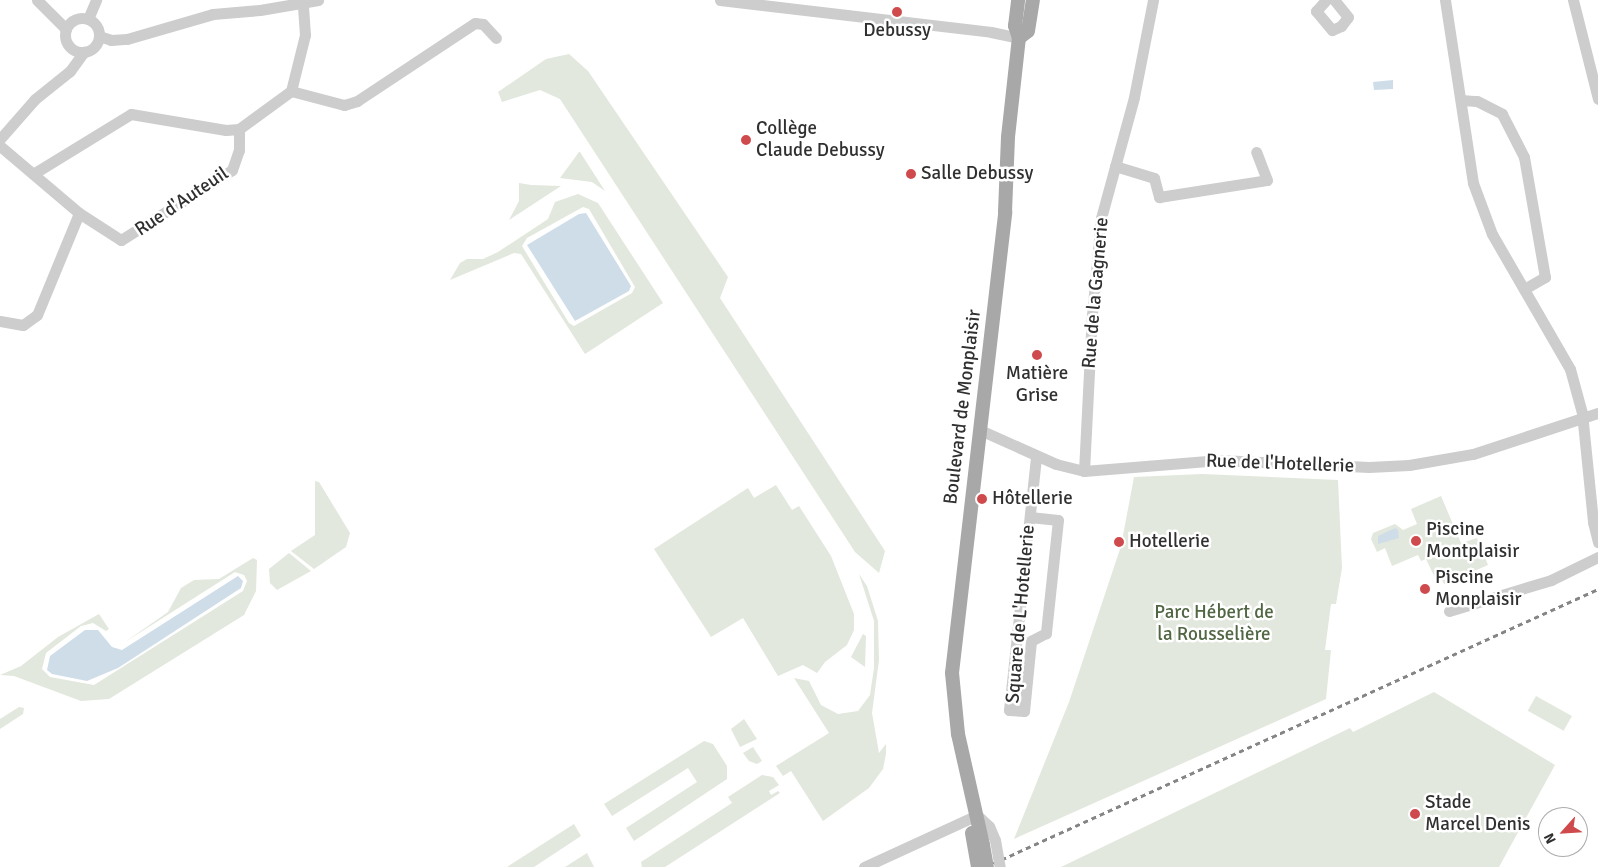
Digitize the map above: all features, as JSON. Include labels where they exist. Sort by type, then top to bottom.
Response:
[{"type":"main road","name":"Boulevard de Monplaisir","points":[[987,867],[984,844],[972,816],[954,710],[952,673],[1005,212],[1008,137],[1019,38],[1015,26],[1018,0]]},
{"type":"main road","name":"Boulevard de Monplaisir","points":[[1019,38],[1028,31],[1033,0]]},
{"type":"main road","name":"Boulevard de Monplaisir","points":[[978,867],[984,844]]},
{"type":"street","points":[[37,0],[66,29]]},
{"type":"street","points":[[99,36],[111,40],[127,40],[234,6],[303,4],[318,0]]},
{"type":"street","points":[[720,0],[811,5],[1019,38]]},
{"type":"street","name":"Rue de la Gagnerie","points":[[1084,471],[1097,247],[1115,166],[1134,97],[1153,0]]},
{"type":"street","points":[[1326,0],[1316,11],[1332,30],[1341,26],[1348,17],[1334,0]]},
{"type":"street","points":[[1445,0],[1478,198],[1492,234],[1570,369],[1583,419],[1593,522],[1598,542]]},
{"type":"street","points":[[1573,0],[1598,99]]},
{"type":"street","points":[[88,19],[95,1]]},
{"type":"street","points":[[33,174],[132,114],[226,130],[239,129],[291,91],[304,35],[303,4]]},
{"type":"street","points":[[75,19],[88,19],[95,24],[99,36],[93,48],[79,51],[66,41],[66,29],[75,19]]},
{"type":"street","points":[[291,91],[344,105],[358,101],[475,23],[483,24],[496,38]]},
{"type":"street","points":[[0,138],[35,99],[74,64],[79,51]]},
{"type":"street","points":[[1461,100],[1477,101],[1502,114],[1524,158],[1545,277],[1524,289]]},
{"type":"street","name":"Rue d'Auteuil","points":[[0,146],[79,213],[115,239],[127,239],[232,170],[238,150],[239,129]]},
{"type":"street","points":[[1115,166],[1154,178],[1159,197],[1267,180],[1256,152]]},
{"type":"street","points":[[0,321],[23,325],[37,315],[79,213]]},
{"type":"street","name":"Rue de l'Hotellerie","points":[[980,430],[1036,456],[1084,471],[1211,460],[1274,461],[1341,468],[1409,465],[1473,454],[1583,419],[1598,412]]},
{"type":"street","name":"Square de L'Hotellerie","points":[[1030,517],[1058,520],[1046,633],[1031,642],[1024,711],[1009,710],[1036,456]]},
{"type":"street","points":[[1449,611],[1551,580],[1598,557]]},
{"type":"street","points":[[864,867],[972,816]]},
{"type":"street","points":[[984,844],[1000,867]]},
{"type":"green space","points":[[569,54],[588,71],[728,277],[720,298],[885,551],[879,573],[855,552],[560,99],[540,90],[502,102],[498,92],[546,59]]},
{"type":"green space","points":[[579,152],[605,191],[592,182],[560,178]]},
{"type":"green space","points":[[519,183],[561,186],[509,220],[519,201]]},
{"type":"green space","points":[[578,194],[598,203],[663,303],[585,354],[521,254],[514,253],[450,280],[460,263],[467,259],[483,259],[498,252],[548,219],[555,202]],"holes":[[[583,207],[589,209],[635,287],[632,293],[574,326],[569,323],[522,246],[527,238]]]},
{"type":"green space","name":"Parc Hébert de la Rousselière","points":[[1202,474],[1338,480],[1342,568],[1336,604],[1331,604],[1325,650],[1331,650],[1326,699],[1014,839],[1069,702],[1121,546],[1134,477]]},
{"type":"green space","points":[[315,481],[319,482],[350,533],[346,547],[314,569],[291,551],[315,535]]},
{"type":"green space","points":[[776,485],[792,510],[799,506],[831,556],[854,614],[854,630],[847,645],[825,662],[817,673],[803,665],[778,676],[743,618],[711,637],[654,549],[748,488],[754,498]]},
{"type":"green space","name":"Piscine Montplaisir","points":[[1441,496],[1461,543],[1477,538],[1488,565],[1456,579],[1458,583],[1454,584],[1452,581],[1444,584],[1440,576],[1435,578],[1426,559],[1421,561],[1418,555],[1392,566],[1385,548],[1377,552],[1371,539],[1373,533],[1395,524],[1403,530],[1417,524],[1411,509]]},
{"type":"green space","points":[[289,553],[311,571],[277,590],[270,583],[269,569]]},
{"type":"green space","points":[[253,558],[257,560],[256,591],[244,615],[109,699],[81,701],[14,676],[0,675],[21,666],[58,637],[99,614],[109,629],[106,631],[93,623],[81,626],[46,653],[42,669],[50,677],[94,685],[243,591],[247,581],[244,575],[235,572],[125,642],[168,612],[181,588],[194,580],[219,579]]},
{"type":"green space","points":[[859,574],[867,586],[878,621],[879,660],[872,713],[879,753],[886,744],[886,754],[883,769],[869,788],[823,821],[791,771],[783,776],[776,766],[829,733],[794,678],[809,681],[821,705],[838,714],[858,711],[870,695],[874,668],[874,621]]},
{"type":"green space","points":[[863,634],[866,636],[865,667],[851,657]]},
{"type":"green space","name":"Stade Marcel Denis","points":[[1434,692],[1555,765],[1499,867],[1061,867],[1350,728],[1353,732]]},
{"type":"green space","points":[[1536,696],[1572,716],[1564,731],[1528,711]]},
{"type":"green space","points":[[19,707],[24,708],[23,714],[0,729],[0,719]]},
{"type":"green space","points":[[744,719],[757,739],[740,747],[731,729]]},
{"type":"green space","points":[[704,741],[713,744],[727,766],[727,779],[634,841],[626,828],[697,782],[688,768],[612,816],[604,804]]},
{"type":"green space","points":[[753,747],[762,761],[757,764],[749,761],[743,753]]},
{"type":"green space","points":[[762,775],[773,777],[779,785],[769,791],[771,795],[778,791],[780,793],[665,867],[642,867],[641,862],[732,803],[728,797]]},
{"type":"green space","points":[[574,824],[581,836],[534,867],[507,867]]},
{"type":"green space","points":[[587,853],[594,867],[565,867]]},
{"type":"shaded area","points":[[1393,80],[1393,89],[1374,90],[1373,82]]},
{"type":"shaded area","points":[[586,213],[631,286],[629,291],[575,321],[527,245],[579,214]]},
{"type":"shaded area","points":[[1395,528],[1398,530],[1399,538],[1378,544],[1378,536]]},
{"type":"shaded area","points":[[238,576],[243,581],[241,588],[118,668],[87,681],[52,674],[47,670],[50,656],[85,630],[98,630],[112,647],[122,650]]},
{"type":"railway","points":[[985,867],[1598,589]]},
{"type":"place","name":"Debussy","points":[[897,12]]},
{"type":"place","name":"Collège Claude Debussy","points":[[746,140]]},
{"type":"place","name":"Salle Debussy","points":[[911,174]]},
{"type":"place","name":"Matière Grise","points":[[1037,355]]},
{"type":"place","name":"Hôtellerie","points":[[982,499]]},
{"type":"place","name":"Piscine Montplaisir","points":[[1416,541]]},
{"type":"place","name":"Hotellerie","points":[[1119,542]]},
{"type":"place","name":"Piscine Monplaisir","points":[[1425,589]]},
{"type":"place","name":"Stade Marcel Denis","points":[[1415,814]]}]
